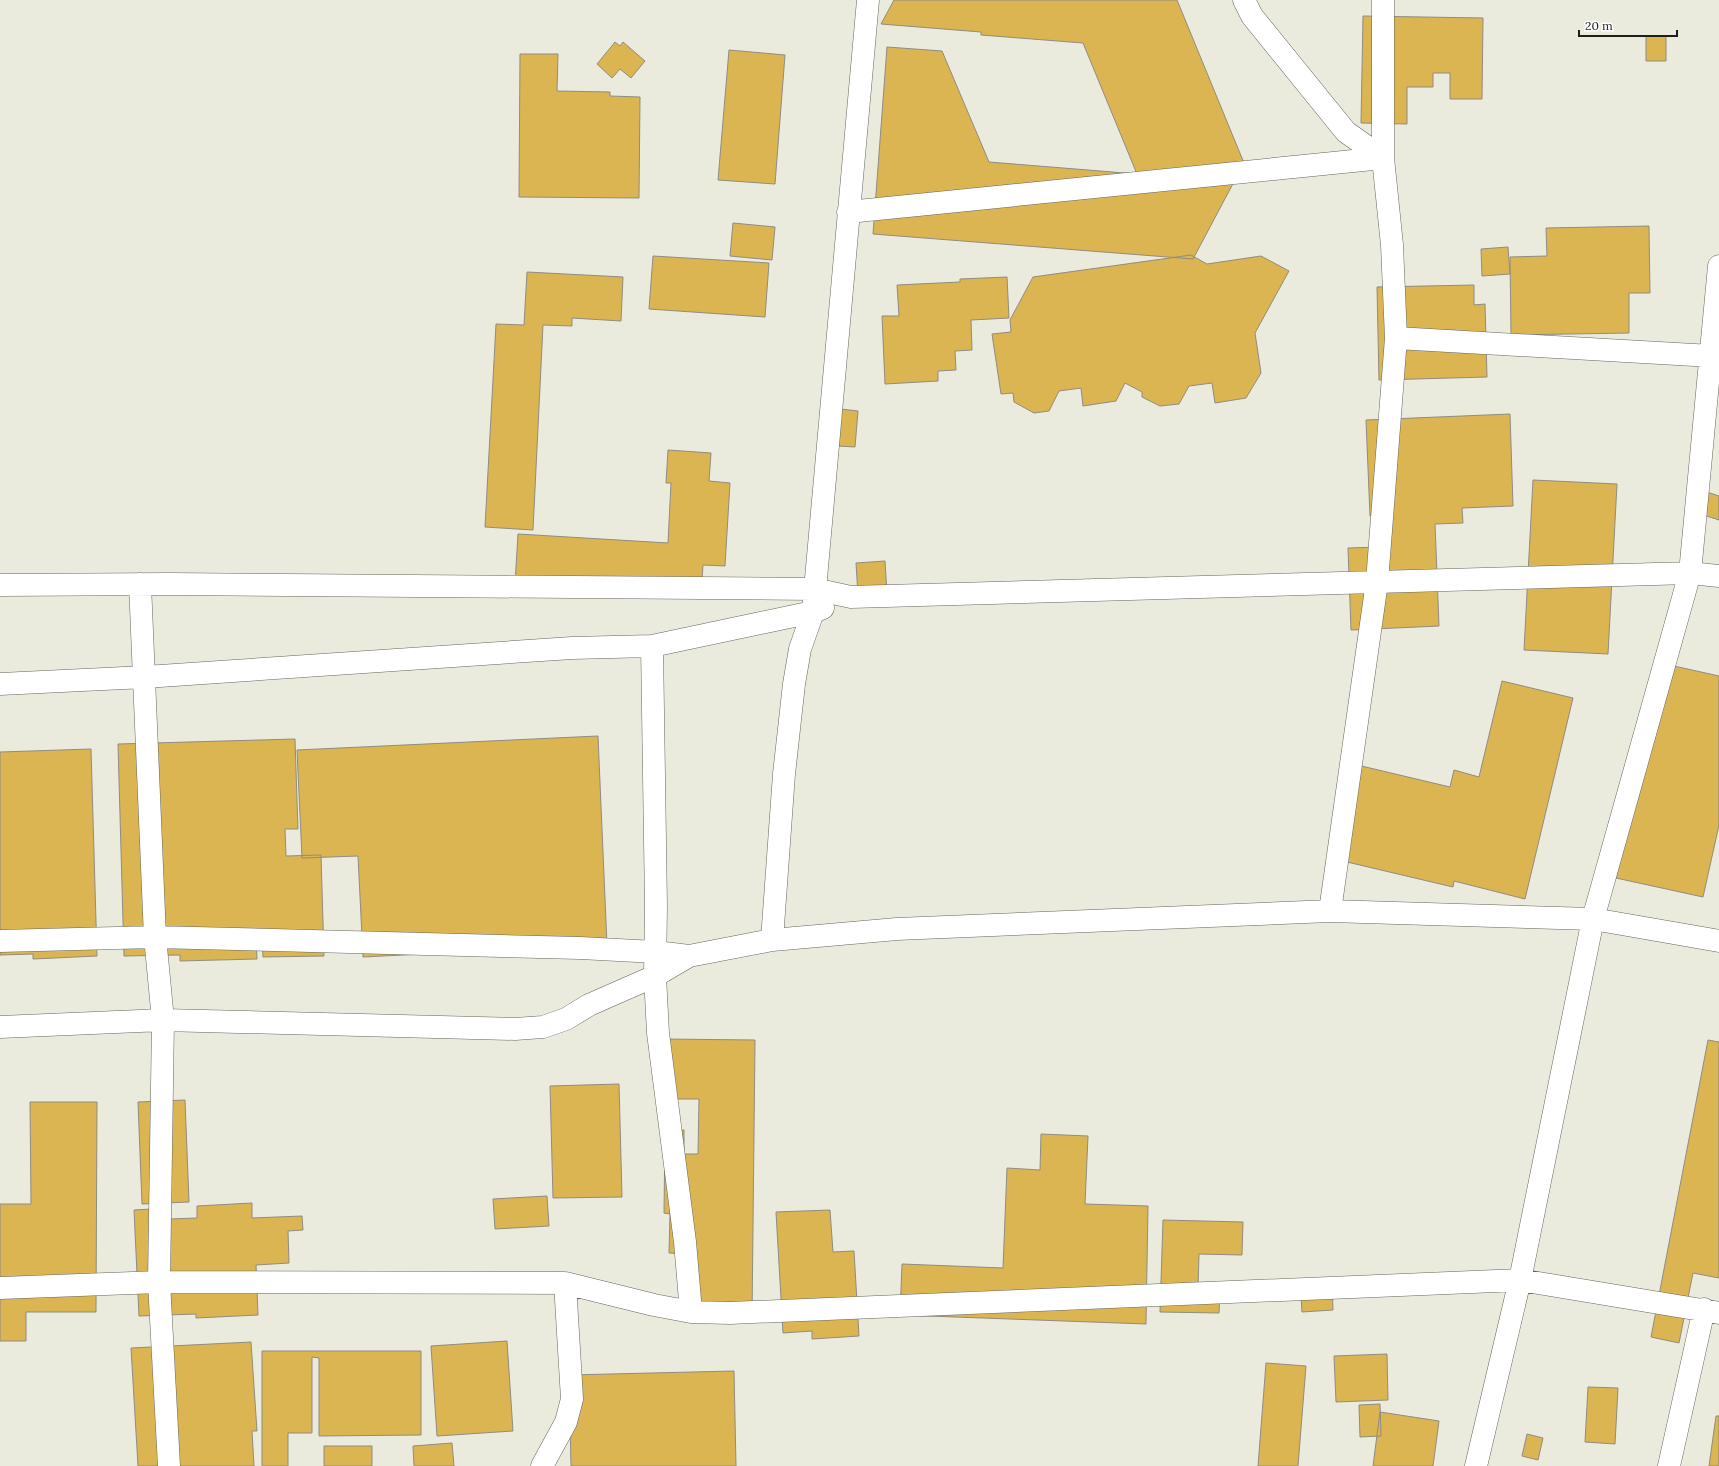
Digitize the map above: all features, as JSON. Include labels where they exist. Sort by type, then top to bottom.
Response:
[{"type":"street","points":[[772,940],[784,774],[794,684],[800,649],[813,612],[868,0]]},
{"type":"street","points":[[1244,0],[1252,16],[1346,132],[1383,158]]},
{"type":"street","points":[[1330,911],[1377,582],[1396,338],[1392,245],[1383,158],[1383,0]]},
{"type":"street","points":[[848,212],[1383,158]]},
{"type":"street","points":[[1476,1466],[1520,1280],[1592,919],[1690,573],[1713,366],[1719,266]]},
{"type":"street","points":[[1396,338],[1713,366]]},
{"type":"street","points":[[0,585],[140,584],[814,589],[851,597],[1690,573],[1719,576]]},
{"type":"street","points":[[140,584],[155,937],[163,1020],[159,1282],[169,1466]]},
{"type":"street","points":[[0,684],[145,677],[572,648],[652,646],[813,612],[851,597]]},
{"type":"street","points":[[652,646],[658,1033],[685,1242],[691,1312]]},
{"type":"street","points":[[0,941],[155,937],[580,948],[656,952],[689,956],[772,940],[897,929],[1330,911],[1592,919],[1719,941]]},
{"type":"street","points":[[0,1027],[163,1020],[515,1029],[543,1027],[566,1018],[589,1005],[656,976],[689,956]]},
{"type":"street","points":[[0,1288],[159,1282],[565,1283],[654,1305],[691,1312],[730,1313],[1520,1280],[1711,1311],[1669,1466]]},
{"type":"street","points":[[542,1466],[566,1422],[572,1399],[565,1283]]},
{"type":"building","points":[[894,0],[1177,0],[1244,163],[1193,259],[873,234],[887,47],[942,51],[989,162],[1137,174],[1083,43],[981,35],[981,32],[881,24]]},
{"type":"building","points":[[1363,16],[1483,18],[1482,99],[1450,99],[1450,73],[1433,73],[1433,87],[1407,87],[1407,124],[1361,123]]},
{"type":"building","points":[[1646,36],[1666,36],[1666,61],[1646,61]]},
{"type":"building","points":[[615,42],[620,46],[623,42],[645,61],[631,78],[620,69],[612,78],[597,64]]},
{"type":"building","points":[[729,50],[785,55],[775,184],[718,180]]},
{"type":"building","points":[[520,54],[558,54],[557,91],[610,92],[610,96],[640,97],[639,198],[519,197]]},
{"type":"building","points":[[733,223],[775,227],[772,260],[730,256]]},
{"type":"building","points":[[1649,226],[1650,293],[1629,293],[1629,333],[1511,335],[1510,257],[1547,256],[1546,228]]},
{"type":"building","points":[[1508,247],[1510,274],[1482,276],[1481,249]]},
{"type":"building","points":[[1191,255],[1207,264],[1261,256],[1289,271],[1255,333],[1261,373],[1246,398],[1215,403],[1212,383],[1189,386],[1179,404],[1160,406],[1142,397],[1142,392],[1125,383],[1116,401],[1083,406],[1081,388],[1059,391],[1049,411],[1034,413],[1014,402],[1013,393],[1001,394],[992,334],[1011,332],[1010,320],[1033,277]]},
{"type":"building","points":[[653,256],[769,263],[765,317],[649,309]]},
{"type":"building","points":[[527,272],[623,277],[621,321],[572,318],[572,326],[543,325],[533,530],[485,527],[496,324],[524,325]]},
{"type":"building","points":[[1007,277],[1009,318],[971,320],[972,350],[955,351],[956,370],[938,371],[938,381],[885,384],[882,316],[899,316],[897,285],[960,282],[960,279]]},
{"type":"building","points":[[1474,285],[1474,305],[1485,304],[1487,377],[1379,380],[1377,287]]},
{"type":"building","points":[[841,409],[858,411],[855,447],[838,446]]},
{"type":"building","points":[[1510,414],[1513,506],[1462,508],[1463,523],[1435,524],[1439,626],[1351,630],[1348,548],[1379,547],[1377,516],[1370,516],[1366,420]]},
{"type":"building","points":[[668,450],[711,453],[709,481],[730,483],[725,566],[703,565],[701,595],[515,584],[518,534],[668,543],[671,483],[666,483]]},
{"type":"building","points":[[1533,480],[1617,484],[1608,654],[1524,650]]},
{"type":"building","points":[[1701,490],[1719,496],[1719,520],[1694,512]]},
{"type":"building","points":[[885,561],[887,594],[858,595],[856,563]]},
{"type":"building","points":[[1665,664],[1719,676],[1719,825],[1703,897],[1616,878]]},
{"type":"building","points":[[1502,681],[1573,698],[1525,899],[1454,881],[1453,887],[1330,858],[1353,764],[1450,787],[1454,770],[1479,777]]},
{"type":"building","points":[[598,736],[607,945],[363,957],[358,856],[302,858],[297,750]]},
{"type":"building","points":[[295,739],[298,829],[285,829],[286,856],[321,855],[324,956],[263,957],[262,937],[256,937],[257,959],[180,961],[180,955],[124,956],[118,744]]},
{"type":"building","points":[[91,749],[97,956],[33,959],[33,954],[0,955],[0,752]]},
{"type":"building","points":[[664,1039],[755,1040],[752,1319],[687,1318],[687,1254],[669,1253],[670,1214],[664,1213],[665,1130],[684,1130],[684,1154],[698,1154],[699,1099],[664,1099]]},
{"type":"building","points":[[1708,1040],[1719,1042],[1719,1278],[1693,1273],[1679,1343],[1651,1337]]},
{"type":"building","points":[[619,1084],[622,1197],[553,1198],[550,1086]]},
{"type":"building","points":[[185,1100],[189,1202],[142,1204],[138,1102]]},
{"type":"building","points":[[30,1102],[97,1102],[96,1312],[26,1312],[26,1341],[0,1341],[0,1204],[31,1204]]},
{"type":"building","points":[[1041,1134],[1088,1136],[1085,1204],[1148,1206],[1146,1324],[900,1315],[902,1264],[1003,1268],[1007,1168],[1040,1170]]},
{"type":"building","points":[[547,1196],[549,1226],[495,1229],[493,1199]]},
{"type":"building","points":[[252,1203],[252,1218],[302,1216],[303,1230],[288,1231],[289,1263],[256,1265],[258,1315],[196,1318],[196,1314],[139,1316],[134,1210],[169,1208],[169,1219],[197,1218],[197,1206]]},
{"type":"building","points":[[830,1210],[833,1252],[854,1251],[859,1336],[812,1339],[812,1331],[783,1333],[776,1212]]},
{"type":"building","points":[[1163,1220],[1243,1222],[1242,1255],[1199,1254],[1198,1290],[1220,1291],[1219,1313],[1160,1312]]},
{"type":"building","points":[[1332,1278],[1333,1310],[1302,1312],[1300,1280]]},
{"type":"building","points":[[507,1341],[513,1431],[437,1436],[431,1346]]},
{"type":"building","points":[[251,1342],[257,1431],[252,1431],[254,1466],[138,1466],[131,1348]]},
{"type":"building","points":[[262,1351],[421,1351],[421,1435],[319,1436],[319,1358],[312,1357],[312,1433],[288,1433],[288,1466],[262,1466]]},
{"type":"building","points":[[1387,1354],[1388,1400],[1336,1402],[1334,1356]]},
{"type":"building","points":[[1266,1363],[1306,1366],[1298,1466],[1258,1466]]},
{"type":"building","points":[[734,1371],[736,1466],[571,1466],[569,1375]]},
{"type":"building","points":[[1588,1387],[1618,1388],[1615,1444],[1585,1442]]},
{"type":"building","points":[[1380,1404],[1381,1436],[1360,1437],[1359,1405]]},
{"type":"building","points":[[1380,1412],[1439,1421],[1433,1466],[1373,1466]]},
{"type":"building","points":[[1716,1416],[1719,1416],[1719,1466],[1709,1466]]},
{"type":"building","points":[[1527,1434],[1543,1438],[1538,1460],[1522,1456]]},
{"type":"building","points":[[452,1443],[454,1466],[414,1466],[413,1446]]},
{"type":"building","points":[[324,1446],[372,1446],[372,1466],[324,1466]]}]
